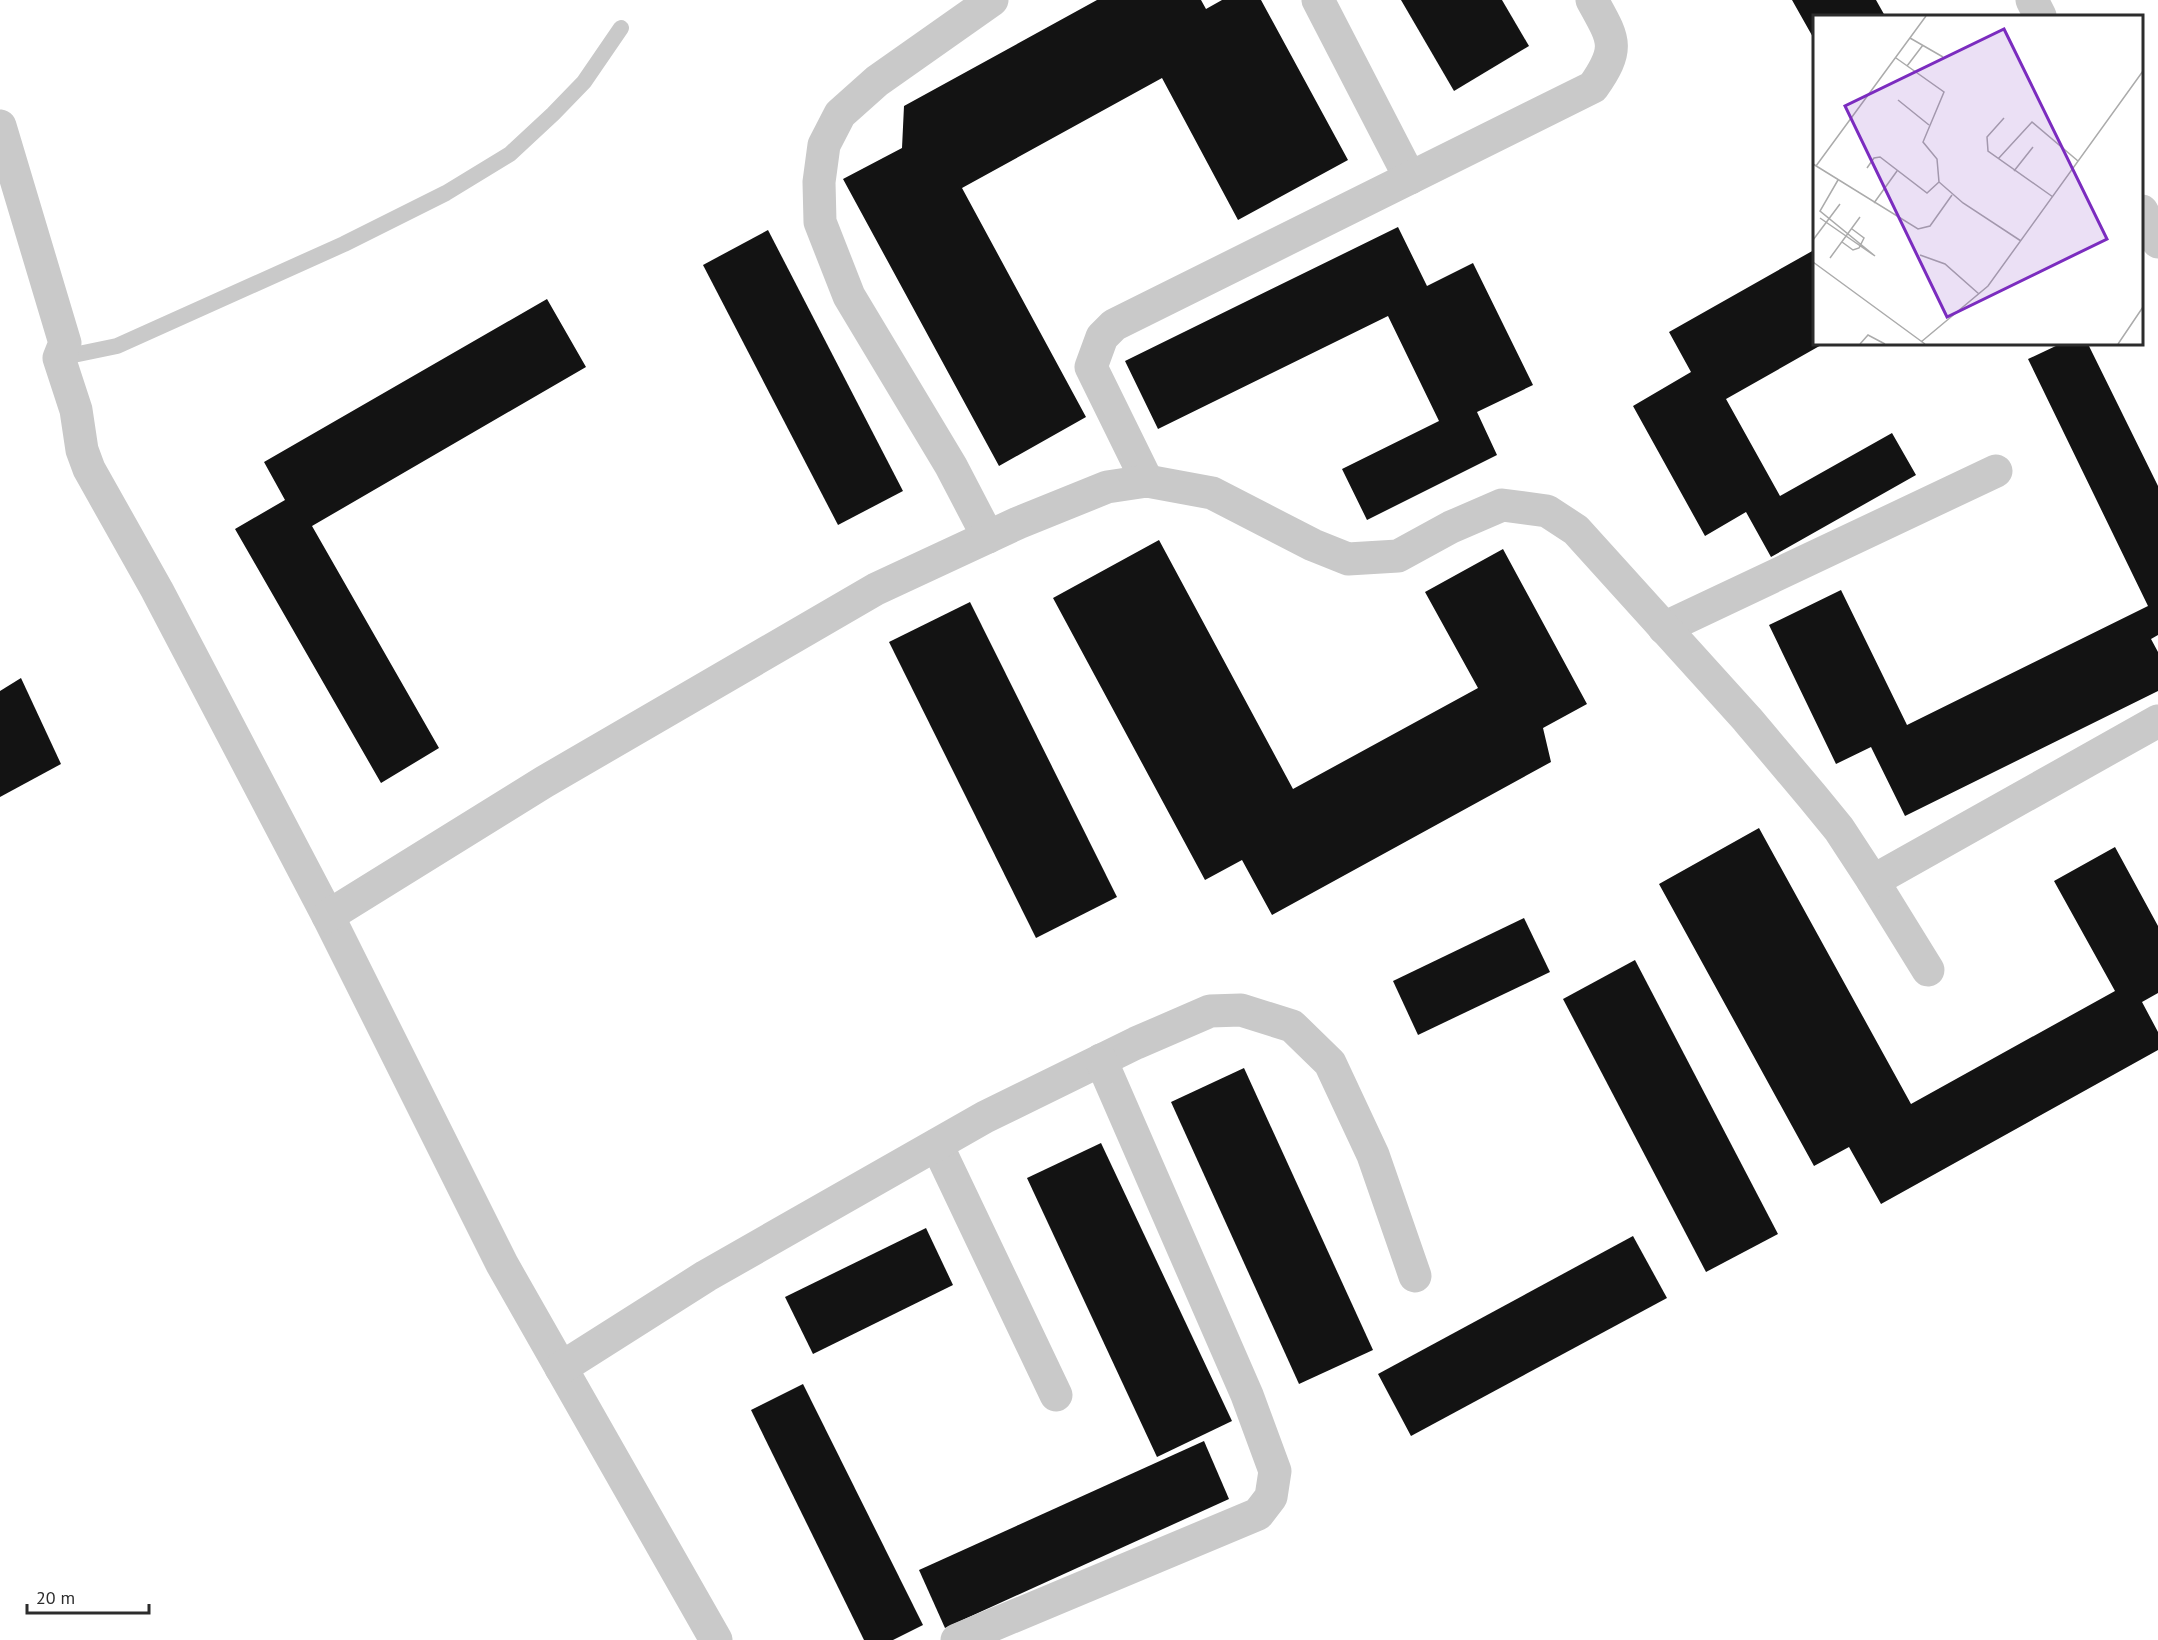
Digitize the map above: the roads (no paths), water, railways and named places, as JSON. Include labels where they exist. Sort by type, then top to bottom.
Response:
[{"type":"street","points":[[988,537],[951,466],[849,296],[820,222],[819,182],[824,145],[840,114],[877,81],[992,0]]},
{"type":"street","points":[[1318,0],[1410,178]]},
{"type":"street","points":[[1147,481],[1091,367],[1102,337],[1114,325],[1593,87],[1606,69],[1613,48],[1610,33],[1592,0]]},
{"type":"street","points":[[2032,0],[2040,15]]},
{"type":"street","points":[[0,126],[66,344],[59,358],[76,410],[82,450],[89,469],[157,590],[328,916],[502,1264],[716,1640]]},
{"type":"street","points":[[2143,213],[2158,242]]},
{"type":"street","points":[[1664,628],[1996,471]]},
{"type":"street","points":[[328,916],[544,782],[876,589],[988,537],[1107,487],[1147,481],[1212,493],[1314,545],[1348,559],[1398,556],[1451,527],[1502,505],[1547,512],[1576,530],[1839,829],[1928,970]]},
{"type":"street","points":[[1873,880],[2158,721]]},
{"type":"street","points":[[561,1368],[706,1276],[985,1117],[1101,1060],[1210,1011],[1241,1010],[1292,1026],[1330,1062],[1372,1155],[1415,1276]]},
{"type":"street","points":[[957,1640],[1258,1514],[1270,1497],[1275,1471],[1247,1395],[1101,1060]]},
{"type":"street","points":[[937,1145],[1056,1395]]},
{"type":"lane","points":[[59,358],[117,346],[344,244],[446,193],[510,154],[554,114],[584,82],[621,28]]}]
